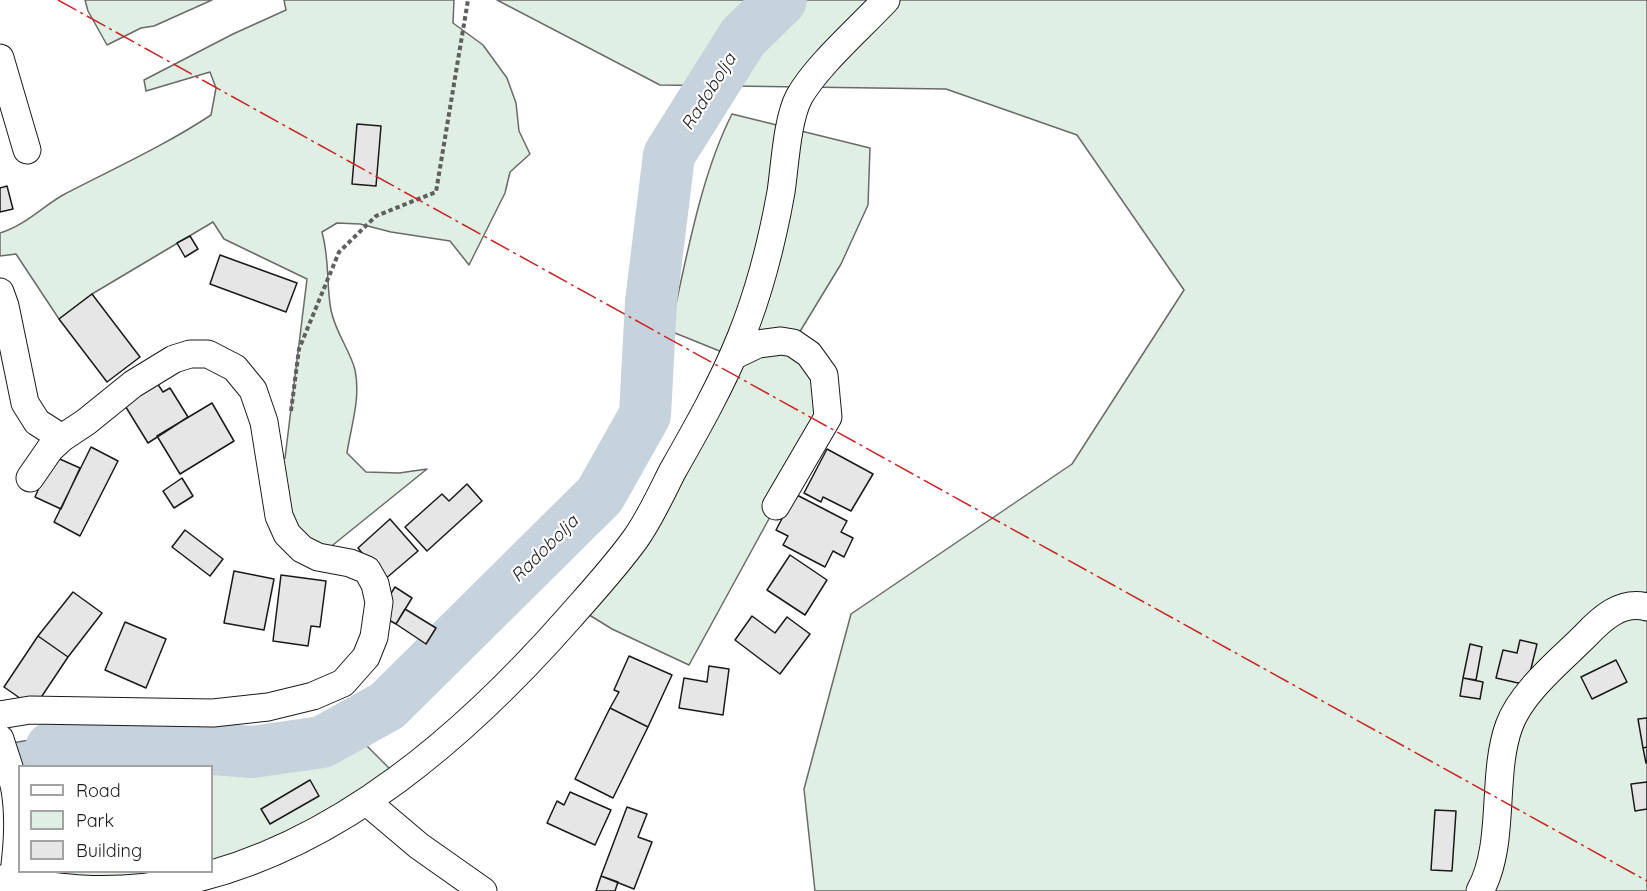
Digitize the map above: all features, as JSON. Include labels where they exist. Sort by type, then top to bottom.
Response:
[{"type":"street","points":[[213,873],[245,863],[311,834],[367,802],[419,763],[485,707],[539,652],[637,537],[714,396],[733,356],[764,275],[780,196],[790,128],[798,99],[816,73],[886,0]]},
{"type":"street","points":[[0,58],[27,150]]},
{"type":"street","points":[[0,292],[5,306],[25,404],[37,422],[62,438]]},
{"type":"street","points":[[733,356],[758,344],[781,341],[793,343],[809,354],[824,375],[828,417],[776,506]]},
{"type":"street","points":[[0,715],[30,710],[213,713],[268,707],[313,696],[343,683],[366,657],[374,637],[379,602],[375,584],[367,570],[350,563],[318,557],[302,549],[287,534],[279,516],[264,422],[253,390],[235,368],[208,354],[190,354],[174,359],[133,384],[62,438],[50,449],[30,478]]},
{"type":"street","points":[[1480,891],[1490,868],[1503,753],[1509,725],[1520,704],[1540,680],[1603,617],[1620,608],[1635,605],[1647,607]]},
{"type":"street","points":[[0,739],[15,789],[18,817],[18,846],[7,880],[82,889],[134,889],[185,881],[212,873]]},
{"type":"street","points":[[367,802],[419,846],[483,891]]},
{"type":"path","points":[[270,454],[289,429],[299,349],[339,252],[376,216],[436,192],[468,0]]},
{"type":"green space","points":[[85,0],[212,0],[154,26],[141,28],[107,45],[88,11]]},
{"type":"green space","points":[[284,0],[454,0],[453,23],[483,45],[507,78],[516,103],[519,131],[530,154],[510,172],[505,193],[469,265],[450,241],[391,232],[360,224],[337,223],[322,232],[331,310],[353,363],[357,380],[356,401],[347,453],[366,472],[399,473],[427,469],[318,557],[302,549],[270,454],[285,458],[307,279],[224,239],[213,222],[92,294],[59,319],[16,254],[0,256],[0,233],[25,221],[63,195],[157,147],[211,115],[216,88],[210,72],[146,91],[144,80],[233,34],[286,10]]},
{"type":"green space","points":[[497,0],[1647,0],[1647,891],[815,891],[804,789],[851,614],[1072,464],[1184,290],[1077,135],[946,89],[660,85]]},
{"type":"green space","points":[[732,114],[870,148],[868,205],[841,264],[793,343],[827,402],[776,506],[689,665],[612,629],[578,608],[732,356],[670,331],[703,192],[711,165]]},
{"type":"green space","points":[[357,736],[399,778],[350,812],[270,853],[213,874],[134,889],[134,891],[0,891],[0,879],[13,881],[16,854],[17,813],[10,773],[18,771],[18,873],[213,873],[213,765],[49,765],[123,760],[240,764],[305,757],[343,746]]},
{"type":"shaded area","points":[[119,728],[123,760],[19,765],[0,745]]},
{"type":"building","points":[[357,124],[381,126],[376,186],[352,184]]},
{"type":"building","points":[[7,186],[13,209],[0,212],[0,188]]},
{"type":"building","points":[[190,236],[198,249],[185,257],[177,243]]},
{"type":"building","points":[[220,255],[297,283],[286,312],[210,284]]},
{"type":"building","points":[[92,294],[140,357],[107,382],[59,319]]},
{"type":"building","points":[[157,383],[163,392],[170,388],[188,417],[148,443],[124,404]]},
{"type":"building","points":[[212,403],[234,441],[180,474],[157,436]]},
{"type":"building","points":[[91,447],[118,461],[80,536],[54,522]]},
{"type":"building","points":[[827,449],[873,474],[851,511],[823,497],[821,502],[804,493]]},
{"type":"building","points":[[53,456],[80,468],[61,509],[35,497]]},
{"type":"building","points":[[182,478],[193,496],[174,508],[163,491]]},
{"type":"building","points":[[467,484],[482,501],[427,551],[405,527],[442,494],[449,501]]},
{"type":"building","points":[[795,494],[847,521],[841,532],[853,538],[844,557],[833,551],[825,567],[783,545],[788,536],[776,530]]},
{"type":"building","points":[[390,519],[418,551],[384,580],[358,548]]},
{"type":"building","points":[[185,530],[223,559],[210,576],[172,547]]},
{"type":"building","points":[[790,555],[827,580],[805,615],[767,590]]},
{"type":"building","points":[[234,571],[274,579],[264,630],[224,623]]},
{"type":"building","points":[[281,575],[326,581],[320,627],[311,626],[308,646],[273,641]]},
{"type":"building","points":[[395,587],[412,598],[396,624],[378,614]]},
{"type":"building","points":[[73,592],[102,613],[68,657],[38,636]]},
{"type":"building","points":[[405,609],[436,628],[426,644],[396,624]]},
{"type":"building","points":[[752,616],[775,633],[787,617],[810,634],[780,674],[735,640]]},
{"type":"building","points":[[125,622],[166,639],[146,688],[105,670]]},
{"type":"building","points":[[38,636],[68,657],[34,708],[4,687]]},
{"type":"building","points":[[1520,640],[1537,644],[1527,685],[1496,678],[1503,650],[1517,653]]},
{"type":"building","points":[[1470,644],[1482,647],[1476,680],[1463,678]]},
{"type":"building","points":[[629,656],[672,675],[648,727],[610,708],[619,692],[614,690]]},
{"type":"building","points":[[1616,660],[1627,682],[1592,699],[1581,677]]},
{"type":"building","points":[[709,666],[729,669],[723,715],[679,708],[684,678],[707,682]]},
{"type":"building","points":[[1463,678],[1483,682],[1480,699],[1460,696]]},
{"type":"building","points":[[610,708],[648,727],[613,798],[575,779]]},
{"type":"building","points":[[1647,718],[1647,747],[1643,748],[1638,719]]},
{"type":"building","points":[[1647,747],[1647,763],[1646,763],[1643,748]]},
{"type":"building","points":[[310,780],[319,796],[270,824],[261,809]]},
{"type":"building","points":[[1647,782],[1647,809],[1635,811],[1631,784]]},
{"type":"building","points":[[570,792],[611,810],[595,845],[547,823],[557,801],[564,805]]},
{"type":"building","points":[[627,807],[647,814],[638,837],[652,842],[634,889],[601,876]]},
{"type":"building","points":[[1435,810],[1456,811],[1452,871],[1431,870]]},
{"type":"building","points":[[601,876],[618,882],[615,891],[596,891]]},
{"type":"waterway","name":"Radobolja","points":[[51,748],[109,741],[252,752],[322,742],[387,706],[600,495],[645,415],[651,302],[669,155],[743,37],[781,0]]},
{"type":"power","points":[[58,0],[1647,881]]}]
